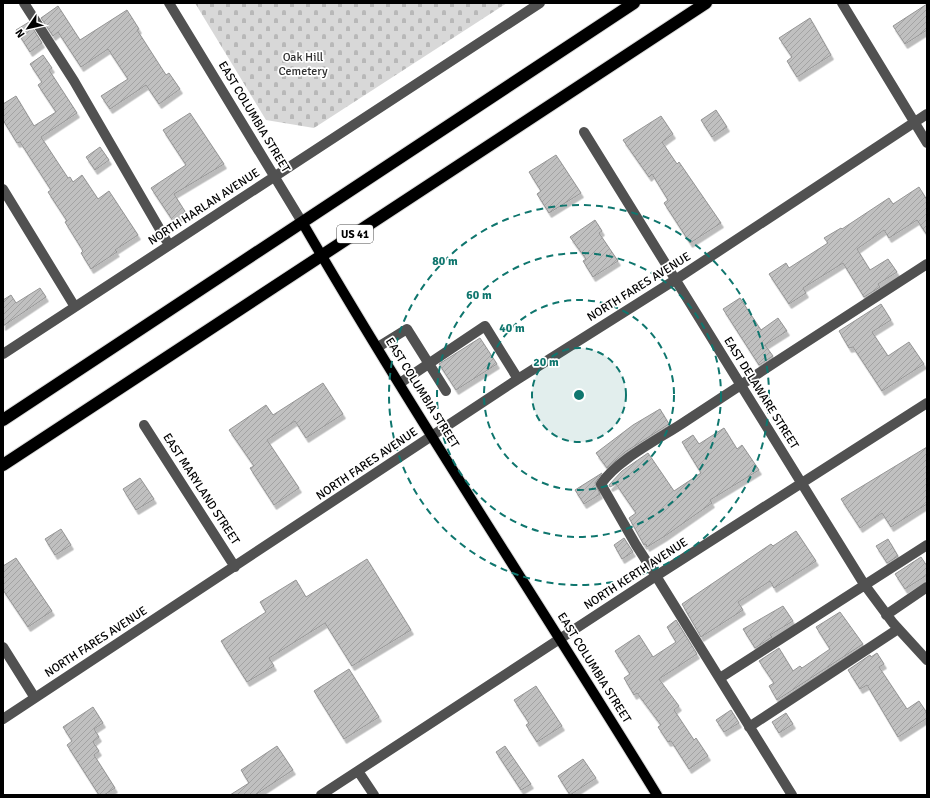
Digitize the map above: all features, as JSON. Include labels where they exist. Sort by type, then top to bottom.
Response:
[{"type":"highway","points":[[3,420],[634,3]]},
{"type":"highway","name":"US 41","points":[[3,465],[706,3]]},
{"type":"main road","name":"EAST COLUMBIA STREET","points":[[302,222],[432,436],[561,638],[657,795]]},
{"type":"street","points":[[24,3],[74,81],[169,245]]},
{"type":"street","name":"EAST COLUMBIA STREET","points":[[169,3],[302,222]]},
{"type":"street","name":"NORTH HARLAN AVENUE","points":[[3,354],[540,3]]},
{"type":"street","points":[[842,3],[927,143]]},
{"type":"street","name":"NORTH FARES AVENUE","points":[[3,719],[518,379],[674,280],[927,114]]},
{"type":"street","name":"EAST DELAWARE STREET","points":[[584,132],[674,280],[864,584],[886,615],[927,660]]},
{"type":"street","points":[[3,189],[75,307]]},
{"type":"street","points":[[792,795],[636,546],[602,484],[607,475],[640,450],[739,384],[927,264]]},
{"type":"street","points":[[400,383],[485,326],[518,379]]},
{"type":"street","points":[[378,347],[407,329],[446,391]]},
{"type":"street","name":"NORTH KERTH AVENUE","points":[[321,795],[656,576],[927,403]]},
{"type":"street","name":"EAST MARYLAND STREET","points":[[144,425],[235,567]]},
{"type":"street","points":[[720,678],[864,584],[927,545]]},
{"type":"street","points":[[886,615],[927,587]]},
{"type":"street","points":[[749,727],[898,629]]},
{"type":"street","points":[[3,647],[35,698]]},
{"type":"street","points":[[358,771],[374,795]]},
{"type":"green space","name":"Oak Hill Cemetery","points":[[195,3],[507,3],[314,128],[266,120]]},
{"type":"building","points":[[927,4],[927,30],[905,44],[893,26]]},
{"type":"building","points":[[58,6],[80,40],[127,10],[139,29],[137,30],[166,75],[169,73],[180,89],[159,104],[146,85],[110,109],[101,96],[128,79],[108,49],[81,67],[58,32],[53,36],[41,18]]},
{"type":"building","points":[[810,18],[831,55],[797,77],[787,61],[792,57],[779,38]]},
{"type":"building","points":[[29,22],[42,43],[30,52],[16,30]]},
{"type":"building","points":[[43,55],[52,68],[49,70],[77,113],[41,137],[68,178],[70,177],[73,182],[82,175],[98,199],[109,191],[138,235],[115,250],[117,252],[91,269],[81,253],[83,251],[65,222],[67,221],[48,192],[51,190],[20,142],[17,143],[3,120],[3,104],[16,96],[34,126],[56,112],[38,85],[42,82],[30,64]]},
{"type":"building","points":[[716,110],[727,127],[712,137],[701,120]]},
{"type":"building","points":[[190,113],[224,164],[174,194],[186,213],[173,221],[151,188],[186,165],[163,130]]},
{"type":"building","points":[[661,116],[673,134],[662,142],[677,164],[679,162],[721,223],[690,243],[664,203],[668,200],[652,174],[649,177],[623,140]]},
{"type":"building","points":[[100,147],[109,160],[95,170],[86,157]]},
{"type":"building","points":[[556,155],[581,193],[549,213],[537,194],[541,191],[529,172]]},
{"type":"building","points":[[919,187],[927,200],[927,235],[917,220],[889,238],[884,230],[857,249],[870,270],[888,259],[897,272],[878,284],[880,287],[864,297],[843,263],[803,288],[806,293],[789,304],[769,274],[786,263],[789,268],[828,243],[824,238],[841,228],[842,229],[889,198],[893,204]]},
{"type":"building","points":[[595,220],[602,231],[599,233],[618,261],[593,277],[583,261],[586,259],[570,237]]},
{"type":"building","points":[[40,288],[46,297],[3,326],[3,300],[11,295],[16,303]]},
{"type":"building","points":[[740,298],[761,330],[778,318],[787,331],[765,345],[773,356],[759,365],[723,309]]},
{"type":"building","points":[[881,304],[891,320],[872,332],[888,356],[909,342],[924,364],[882,391],[853,347],[849,348],[839,331]]},
{"type":"building","points":[[480,338],[497,364],[456,390],[439,364]]},
{"type":"building","points":[[323,383],[343,414],[306,438],[295,421],[267,440],[299,488],[274,505],[250,468],[254,466],[229,430],[266,405],[273,415]]},
{"type":"building","points":[[660,409],[669,424],[625,452],[607,468],[596,453],[633,425]]},
{"type":"building","points":[[724,428],[737,449],[742,445],[759,470],[710,500],[712,503],[647,547],[646,544],[644,545],[629,518],[636,513],[616,484],[610,487],[609,485],[622,471],[648,453],[674,491],[701,473],[682,442],[693,435],[699,444]]},
{"type":"building","points":[[927,447],[927,504],[891,527],[882,513],[860,528],[841,499]]},
{"type":"building","points":[[602,473],[595,483],[600,494],[584,504],[575,490]]},
{"type":"building","points":[[140,478],[154,499],[136,510],[123,489]]},
{"type":"building","points":[[61,529],[71,545],[55,555],[45,539]]},
{"type":"building","points":[[796,531],[816,561],[774,588],[770,581],[738,602],[743,610],[701,637],[682,604],[771,544],[773,546]]},
{"type":"building","points":[[624,538],[633,552],[622,559],[614,545]]},
{"type":"building","points":[[888,539],[898,556],[887,563],[876,546]]},
{"type":"building","points":[[921,557],[927,566],[927,575],[905,589],[895,574]]},
{"type":"building","points":[[16,558],[52,611],[28,627],[3,590],[3,566]]},
{"type":"building","points":[[367,559],[411,630],[352,666],[325,623],[269,658],[274,666],[247,682],[221,641],[266,612],[260,602],[296,580],[306,597]]},
{"type":"building","points":[[783,606],[793,621],[770,635],[772,637],[755,648],[743,629]]},
{"type":"building","points":[[840,612],[863,644],[777,700],[769,686],[774,683],[759,661],[779,648],[793,671],[800,666],[802,668],[830,649],[816,627]]},
{"type":"building","points":[[676,620],[697,654],[659,679],[679,706],[674,710],[694,740],[696,738],[708,756],[689,769],[671,741],[668,742],[658,727],[661,725],[637,693],[634,695],[624,678],[630,674],[615,651],[639,635],[653,657],[676,642],[667,627]]},
{"type":"building","points":[[877,653],[884,664],[879,667],[907,709],[919,701],[927,713],[927,718],[898,737],[867,685],[860,689],[848,670],[870,655],[871,657]]},
{"type":"building","points":[[349,669],[379,717],[344,739],[314,691]]},
{"type":"building","points":[[536,686],[562,726],[537,742],[526,725],[529,723],[514,700]]},
{"type":"building","points":[[93,707],[103,723],[94,729],[99,737],[93,742],[99,751],[94,755],[115,788],[104,795],[99,795],[67,745],[72,741],[63,727]]},
{"type":"building","points":[[731,710],[739,723],[724,732],[716,720]]},
{"type":"building","points":[[786,713],[793,724],[779,733],[772,722]]},
{"type":"building","points":[[277,746],[293,770],[255,795],[230,795],[249,783],[241,770]]},
{"type":"building","points":[[505,746],[531,784],[521,790],[496,752]]},
{"type":"building","points":[[583,759],[596,778],[570,795],[558,776]]}]
